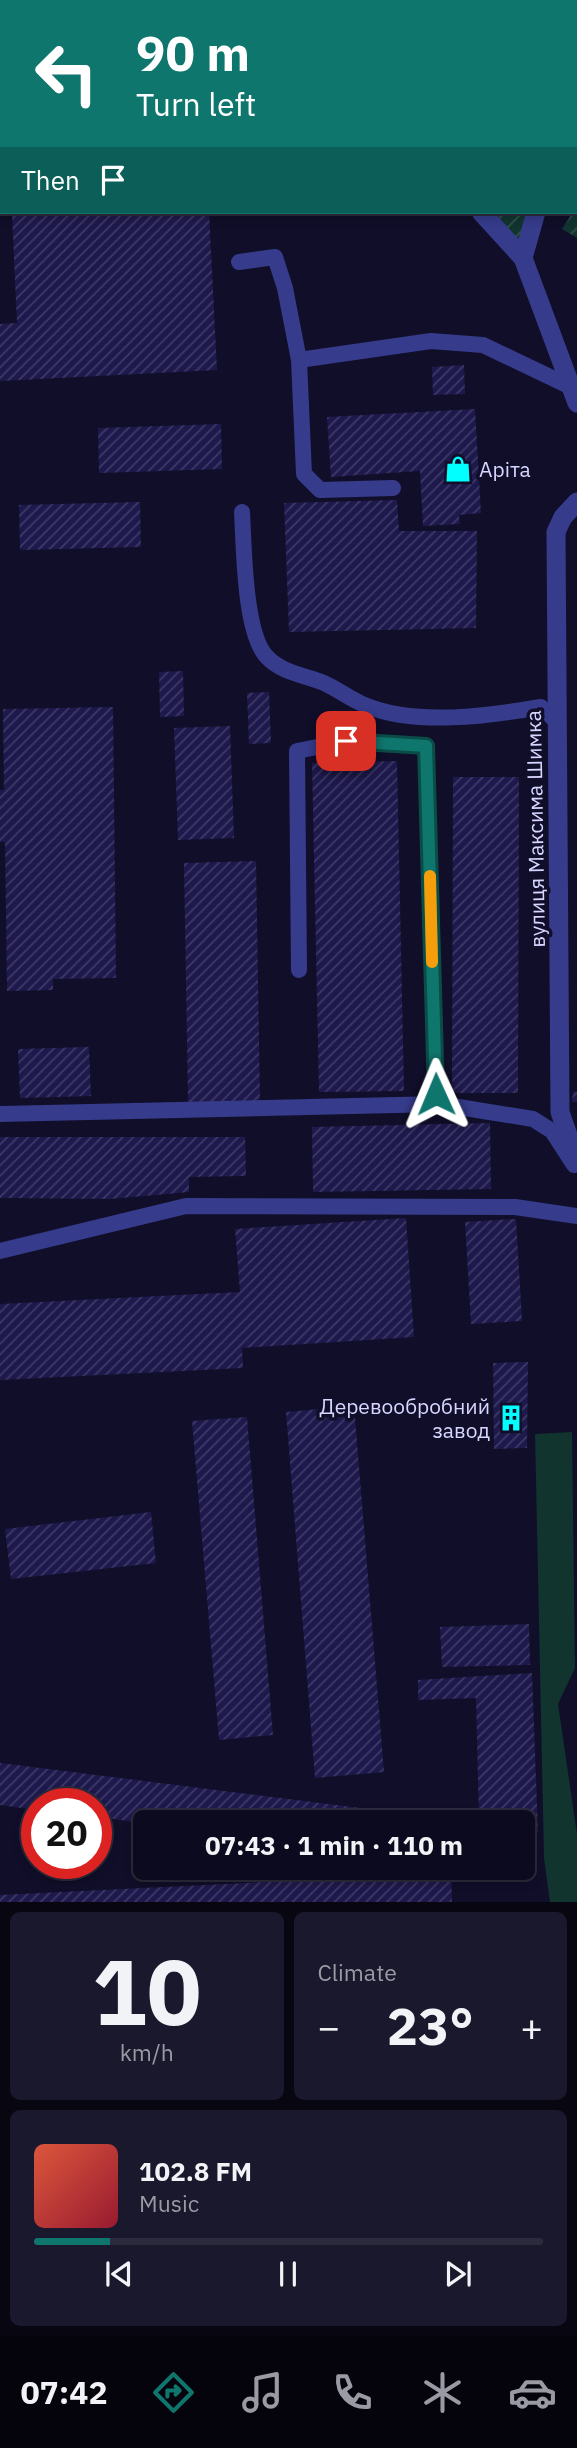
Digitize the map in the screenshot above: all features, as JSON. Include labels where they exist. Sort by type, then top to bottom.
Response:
[{"type":"street","points":[[483,214],[523,258],[574,395]]},
{"type":"street","points":[[523,258],[535,214]]},
{"type":"street","name":"вулиця Максима Шимка","points":[[577,502],[563,517],[556,532],[560,1112],[577,1161]]},
{"type":"lane","points":[[239,262],[275,257],[285,288],[299,360],[304,474],[320,490],[393,488]]},
{"type":"lane","points":[[299,360],[431,341],[483,345],[574,395]]},
{"type":"lane","points":[[242,512],[250,622],[265,656],[289,672],[324,683],[367,706],[414,718],[501,714],[541,707],[557,722]]},
{"type":"lane","points":[[299,970],[297,751],[346,741],[426,746],[436,1094],[440,1104]]},
{"type":"lane","points":[[0,1114],[440,1104],[533,1119],[552,1131],[577,1170]]},
{"type":"lane","points":[[0,1251],[186,1206],[505,1206],[577,1216]]},
{"type":"green space","points":[[483,214],[535,214],[523,258]]},
{"type":"green space","points":[[572,214],[577,214],[577,238],[562,229]]},
{"type":"green space","points":[[572,1432],[575,1668],[558,1704],[577,1834],[577,1902],[550,1902],[544,1858],[535,1434]]},
{"type":"building","points":[[12,214],[209,214],[217,370],[0,381],[0,324],[17,323]]},
{"type":"building","points":[[464,365],[465,394],[433,395],[432,367]]},
{"type":"building","points":[[475,409],[481,513],[459,515],[460,524],[423,526],[420,471],[331,477],[327,417]]},
{"type":"building","points":[[221,424],[222,469],[99,473],[98,428]]},
{"type":"building","points":[[397,500],[399,531],[477,531],[476,628],[289,632],[284,503]]},
{"type":"building","points":[[140,502],[141,547],[20,550],[19,505]]},
{"type":"building","points":[[183,671],[184,716],[160,717],[159,672]]},
{"type":"building","points":[[269,692],[271,743],[249,744],[247,693]]},
{"type":"building","points":[[113,707],[116,978],[53,979],[53,990],[7,991],[5,842],[0,842],[0,790],[4,790],[3,709]]},
{"type":"building","points":[[230,726],[234,838],[178,840],[174,728]]},
{"type":"building","points":[[397,761],[404,1091],[319,1092],[312,763]]},
{"type":"building","points":[[453,777],[519,777],[518,1093],[452,1093]]},
{"type":"building","points":[[256,861],[260,1102],[188,1103],[184,863]]},
{"type":"building","points":[[89,1047],[91,1096],[20,1098],[18,1049]]},
{"type":"building","points":[[573,1091],[577,1092],[577,1102],[572,1102]]},
{"type":"building","points":[[490,1123],[491,1189],[313,1192],[312,1127]]},
{"type":"building","points":[[0,1137],[245,1137],[246,1176],[189,1177],[189,1192],[110,1199],[0,1198]]},
{"type":"building","points":[[406,1218],[414,1337],[242,1348],[243,1368],[0,1380],[0,1304],[240,1292],[235,1229]]},
{"type":"building","points":[[516,1219],[522,1321],[471,1324],[465,1222]]},
{"type":"building","name":"Деревообробний завод","points":[[528,1362],[527,1448],[494,1449],[493,1363]]},
{"type":"building","points":[[354,1406],[384,1772],[315,1778],[286,1412]]},
{"type":"building","points":[[247,1417],[273,1735],[219,1740],[192,1421]]},
{"type":"building","points":[[151,1512],[156,1563],[11,1579],[5,1529]]},
{"type":"building","points":[[529,1624],[530,1665],[442,1667],[440,1627]]},
{"type":"building","points":[[532,1673],[538,1832],[535,1832],[535,1810],[479,1810],[476,1698],[418,1700],[418,1680]]},
{"type":"building","points":[[0,1763],[377,1810],[133,1810],[133,1822],[112,1819],[112,1788],[21,1788],[21,1808],[0,1805]]},
{"type":"building","points":[[308,1880],[451,1880],[452,1902],[0,1902],[0,1895]]},
{"type":"slow traffic","points":[[430,876],[432,962]]},
{"type":"place","name":"Аріта","points":[[458,469]]},
{"type":"place","name":"Деревообробний завод","points":[[511,1418]]},
{"type":"route","points":[[346,741],[426,746],[436,1094]]}]
